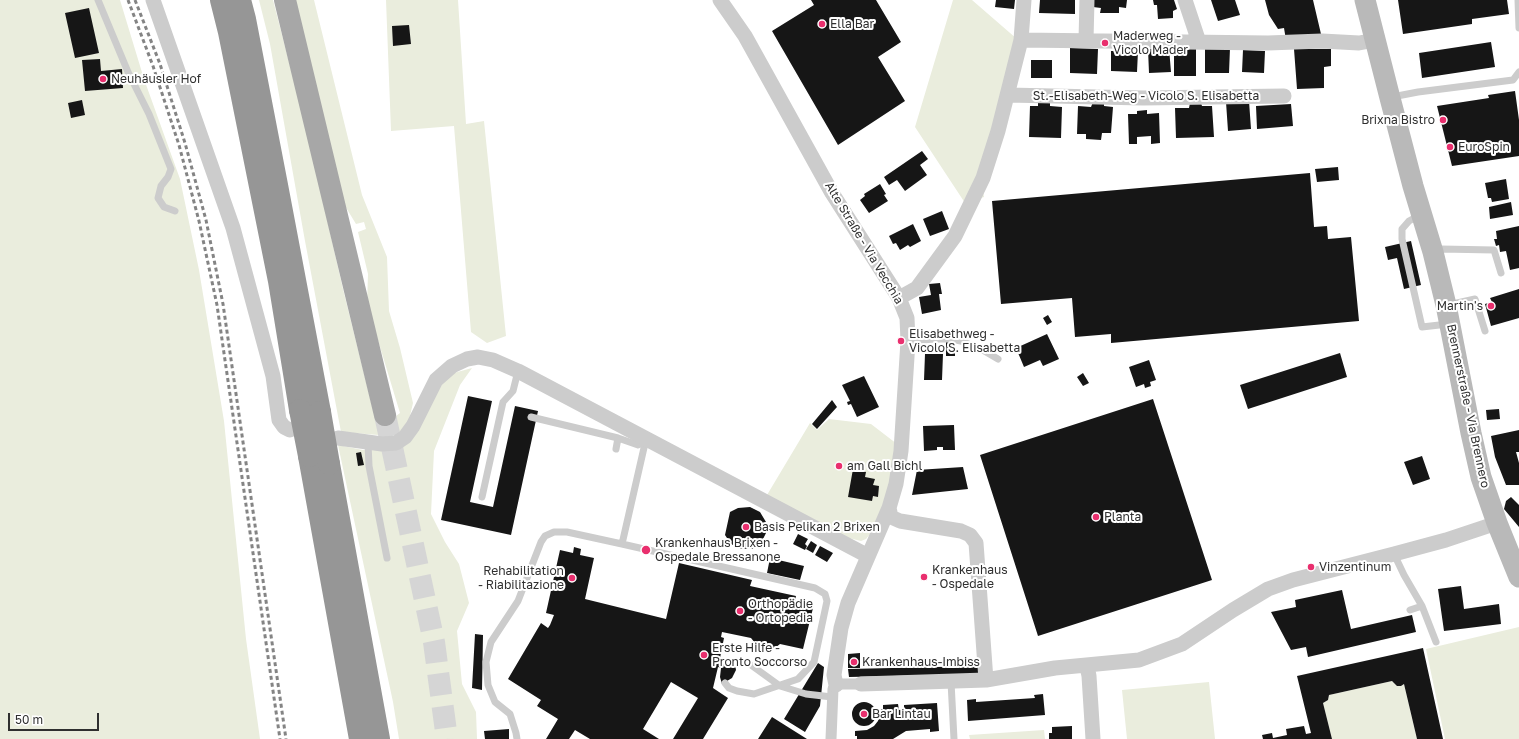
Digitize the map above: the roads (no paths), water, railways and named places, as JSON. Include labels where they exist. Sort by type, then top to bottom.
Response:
[{"type":"highway","points":[[215,0],[229,32]]},
{"type":"highway","points":[[221,0],[229,32],[279,281],[310,411],[329,464],[379,739]]},
{"type":"highway","points":[[240,0],[278,185],[310,411],[309,456],[360,739]]},
{"type":"main road","points":[[285,0],[386,415]]},
{"type":"main road","name":"Brennerstraße - Via Brennero","points":[[1365,0],[1390,98],[1433,252],[1448,315],[1481,477],[1497,523],[1519,577]]},
{"type":"street","points":[[153,0],[217,198],[233,228],[273,376],[279,420],[284,427],[290,430]]},
{"type":"street","name":"Alte Straße - Via Vecchia","points":[[720,0],[745,36],[832,193],[899,298],[907,318],[908,341],[901,451],[896,484],[889,508],[848,603],[841,628],[834,675],[834,691]]},
{"type":"street","points":[[899,298],[917,288],[955,236],[982,178],[998,131],[1021,40],[1024,0]]},
{"type":"street","points":[[1086,40],[1087,0]]},
{"type":"street","points":[[1185,0],[1199,42]]},
{"type":"street","points":[[1021,40],[1268,43],[1322,41],[1359,43],[1375,40]]},
{"type":"street","name":"St.-Elisabeth-Weg - Vicolo S. Elisabetta","points":[[1008,95],[1143,98],[1284,96]]},
{"type":"street","points":[[338,438],[382,444],[396,442],[405,437],[413,426],[436,380],[452,366],[467,359],[478,357],[493,360],[518,371],[868,556]]},
{"type":"street","points":[[889,508],[891,517],[900,521],[962,531],[970,535],[976,543],[986,680]]},
{"type":"street","points":[[831,739],[834,691],[840,684],[986,680],[1055,668],[1139,660],[1182,644],[1268,589],[1293,580],[1446,540],[1497,523]]},
{"type":"street","points":[[1086,666],[1093,739]]},
{"type":"lane","points":[[98,0],[109,23],[128,72],[150,114],[171,169],[168,177],[161,186],[158,198],[164,207],[175,211]]},
{"type":"lane","points":[[1518,0],[1519,28]]},
{"type":"lane","points":[[1390,98],[1418,92],[1513,80],[1519,72]]},
{"type":"lane","points":[[1422,214],[1408,222],[1402,229],[1402,239],[1422,327],[1448,315],[1474,299],[1485,331]]},
{"type":"lane","points":[[1433,252],[1441,249],[1494,250],[1501,273]]},
{"type":"lane","points":[[908,341],[935,339],[961,341],[981,349],[998,359]]},
{"type":"lane","points":[[482,497],[503,402],[513,390],[518,371]]},
{"type":"lane","points":[[531,417],[618,438],[638,445],[646,439]]},
{"type":"lane","points":[[616,449],[618,438]]},
{"type":"lane","points":[[622,544],[633,516],[646,439]]},
{"type":"lane","points":[[368,443],[369,466],[387,558]]},
{"type":"lane","points":[[517,739],[510,714],[495,702],[488,685],[486,662],[491,642],[518,601],[541,542],[545,536],[554,532],[567,532],[815,588],[825,594],[827,602],[814,662],[798,679],[754,694],[737,692],[728,688],[725,683]]},
{"type":"lane","points":[[1394,554],[1422,606],[1436,642]]},
{"type":"lane","points":[[1410,610],[1422,606]]},
{"type":"lane","points":[[735,661],[751,665],[780,686],[806,694],[834,691]]},
{"type":"lane","points":[[951,682],[954,739]]},
{"type":"tunnel","points":[[385,415],[434,642],[447,739]]},
{"type":"railway","points":[[128,0],[153,66],[179,145],[199,221],[217,305],[280,739]]},
{"type":"railway","points":[[135,0],[160,64],[185,143],[206,220],[223,304],[286,739]]},
{"type":"place","name":"Ella Bar","points":[[822,24]]},
{"type":"place","name":"Maderweg - Vicolo Mader","points":[[1105,43]]},
{"type":"place","name":"Neuhäusler Hof","points":[[103,79]]},
{"type":"place","name":"Brixna Bistro","points":[[1443,120]]},
{"type":"place","name":"EuroSpin","points":[[1450,147]]},
{"type":"place","name":"Martin's","points":[[1491,306]]},
{"type":"place","name":"Elisabethweg - Vicolo S. Elisabetta","points":[[901,341]]},
{"type":"place","name":"am Gall Bichl","points":[[839,466]]},
{"type":"place","name":"Planta","points":[[1096,517]]},
{"type":"place","name":"Basis Pelikan 2 Brixen","points":[[746,527]]},
{"type":"place","name":"Krankenhaus Brixen - Ospedale Bressanone","points":[[646,550]]},
{"type":"place","name":"Vinzentinum","points":[[1311,567]]},
{"type":"place","name":"Krankenhaus - Ospedale","points":[[924,577]]},
{"type":"place","name":"Rehabilitation - Riabilitazione","points":[[572,578]]},
{"type":"place","name":"Orthopädie - Ortopedia","points":[[740,611]]},
{"type":"place","name":"Erste Hilfe - Pronto Soccorso","points":[[704,655]]},
{"type":"place","name":"Krankenhaus-Imbiss","points":[[854,662]]},
{"type":"place","name":"Bar Lintau","points":[[864,714]]}]
